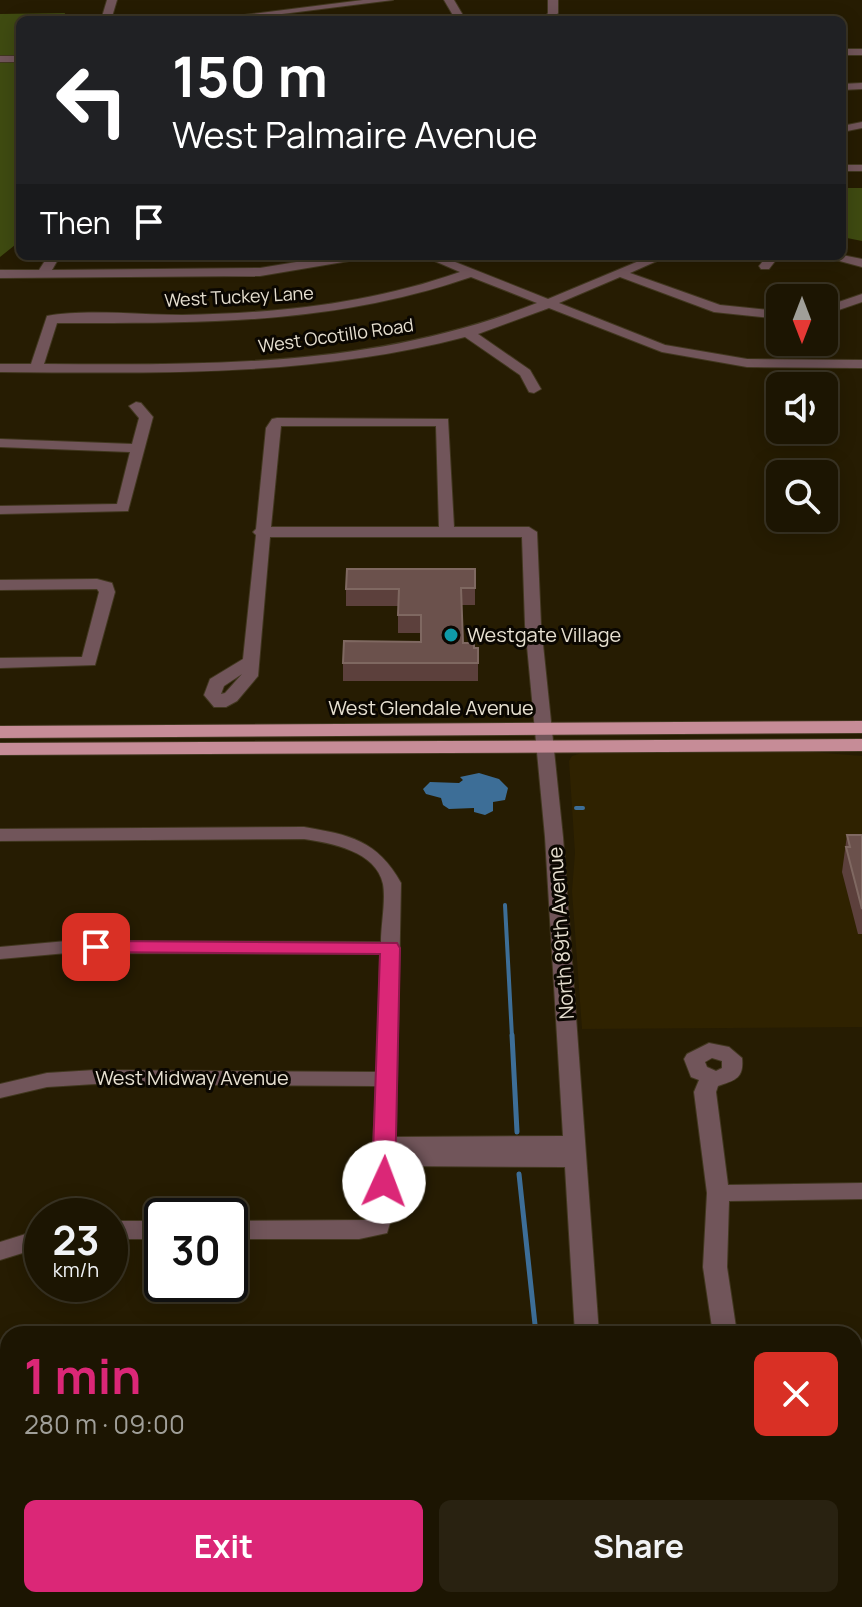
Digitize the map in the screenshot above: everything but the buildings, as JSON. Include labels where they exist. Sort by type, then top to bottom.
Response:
[{"type":"main road","name":"West Glendale Avenue","points":[[544,738],[862,727]]},
{"type":"main road","name":"West Glendale Avenue","points":[[0,732],[217,739],[544,738],[862,745]]},
{"type":"main road","points":[[814,745],[815,739],[862,737]]},
{"type":"main road","name":"West Glendale Avenue","points":[[0,749],[217,739]]},
{"type":"street","points":[[245,16],[388,0]]},
{"type":"street","points":[[43,274],[52,260]]},
{"type":"street","points":[[0,274],[260,272],[330,260]]},
{"type":"street","points":[[439,260],[662,348],[747,363],[862,364]]},
{"type":"street","name":"West Ocotillo Road","points":[[0,368],[253,366],[363,359],[468,333],[652,260]]},
{"type":"street","name":"West Tuckey Lane","points":[[36,368],[52,319],[276,316],[372,303],[434,288],[470,273]]},
{"type":"street","points":[[619,273],[718,309],[766,314]]},
{"type":"street","points":[[838,307],[859,302]]},
{"type":"street","points":[[468,333],[525,373],[534,389]]},
{"type":"street","points":[[648,361],[662,348]]},
{"type":"street","points":[[0,510],[123,508],[146,417],[136,406]]},
{"type":"street","points":[[220,703],[231,697],[250,676],[261,532],[277,422],[443,422],[447,532],[261,532]]},
{"type":"street","points":[[0,443],[139,448]]},
{"type":"street","name":"North 89th Avenue","points":[[447,532],[529,532],[533,625],[564,974],[586,1326]]},
{"type":"street","points":[[0,585],[106,586],[107,592],[89,662],[0,663]]},
{"type":"street","points":[[217,739],[220,703],[212,695],[216,683],[251,661]]},
{"type":"street","points":[[216,683],[237,688]]},
{"type":"street","points":[[0,835],[304,833],[331,837],[369,852],[383,865],[392,883],[385,1152],[379,1227],[359,1230],[248,1230]]},
{"type":"street","points":[[0,953],[67,947],[390,948]]},
{"type":"street","name":"West Midway Avenue","points":[[0,1091],[47,1080],[95,1077],[386,1079]]},
{"type":"street","points":[[710,1078],[705,1092],[718,1193],[715,1267],[724,1326]]},
{"type":"street","points":[[385,1152],[400,1159],[574,1152]]},
{"type":"street","points":[[718,1193],[862,1191]]},
{"type":"street","points":[[0,1251],[24,1244]]},
{"type":"shaded area","points":[[585,752],[813,752],[862,756],[862,1027],[582,1029],[572,891],[575,853],[569,761],[572,756]]},
{"type":"green space","points":[[65,13],[64,16],[16,16],[16,56],[0,56],[0,14]]},
{"type":"green space","points":[[0,62],[16,62],[16,244],[0,257]]},
{"type":"green space","points":[[846,188],[862,188],[862,241],[846,238]]},
{"type":"water","points":[[479,773],[499,779],[508,788],[505,800],[493,802],[493,811],[485,815],[474,812],[474,808],[449,809],[443,805],[441,798],[426,794],[423,789],[430,782],[459,783],[463,780],[460,777]]},
{"type":"waterway","points":[[576,808],[583,808]]},
{"type":"waterway","points":[[505,905],[512,1037]]},
{"type":"waterway","points":[[512,1035],[517,1132]]},
{"type":"waterway","points":[[519,1174],[535,1326]]},
{"type":"place","name":"Westgate Village","points":[[451,635]]},
{"type":"route","points":[[96,947],[390,948],[384,1182]]}]
